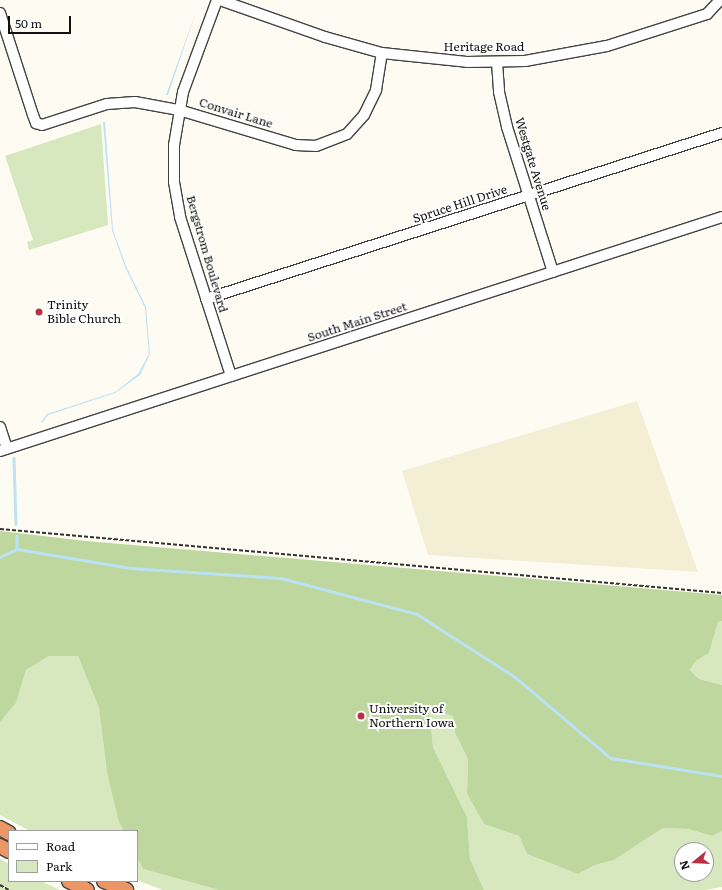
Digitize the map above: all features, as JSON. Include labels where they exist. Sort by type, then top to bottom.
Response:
[{"type":"highway","points":[[71,882],[87,890]]},
{"type":"highway","points":[[106,882],[126,890]]},
{"type":"street","name":"Bergstrom Boulevard","points":[[217,0],[187,76],[179,110],[174,145],[177,200],[206,299],[231,376]]},
{"type":"street","name":"Heritage Road","points":[[220,0],[325,37],[382,53],[468,62],[497,62],[552,57],[607,46],[707,14],[720,0]]},
{"type":"street","name":"Convair Lane","points":[[0,13],[36,123],[42,125],[95,108],[121,102],[153,104],[179,110],[296,145],[326,144],[346,134],[364,115],[376,90],[382,53]]},
{"type":"street","name":"Westgate Avenue","points":[[497,62],[502,107],[553,272]]},
{"type":"street","name":"Spruce Hill Drive","points":[[206,299],[722,133]]},
{"type":"street","name":"South Main Street","points":[[3,449],[722,217]]},
{"type":"street","points":[[0,427],[3,449]]},
{"type":"path","points":[[0,529],[722,593]]},
{"type":"path","points":[[0,885],[10,890]]},
{"type":"shaded area","points":[[637,401],[698,572],[428,555],[402,471]]},
{"type":"green space","points":[[101,124],[108,225],[29,250],[27,242],[33,240],[5,156]]},
{"type":"green space","name":"University of Northern Iowa","points":[[0,531],[86,541],[722,595],[722,621],[718,622],[709,653],[696,661],[690,670],[699,679],[722,685],[722,831],[712,836],[688,829],[663,828],[614,860],[595,865],[578,874],[527,854],[519,836],[484,824],[467,794],[468,759],[455,733],[453,716],[429,708],[433,747],[467,817],[470,859],[484,890],[219,890],[143,869],[138,859],[138,830],[123,830],[119,822],[107,773],[99,708],[78,656],[49,656],[26,670],[16,703],[0,722]]},
{"type":"green space","points":[[722,621],[722,685],[699,679],[690,670],[696,661],[709,653],[718,622]]},
{"type":"green space","points":[[49,656],[78,656],[99,708],[107,773],[124,830],[28,830],[0,815],[0,722],[16,703],[26,670]]},
{"type":"green space","points":[[429,708],[453,716],[455,733],[468,759],[467,794],[484,824],[519,836],[527,854],[578,874],[595,865],[614,860],[663,828],[687,829],[712,836],[722,831],[722,887],[705,890],[484,890],[470,859],[467,817],[433,747]]},
{"type":"green space","points":[[0,859],[8,863],[8,882],[43,882],[60,890],[0,890]]},
{"type":"green space","points":[[138,859],[143,869],[219,890],[163,890],[138,880]]},
{"type":"water","points":[[197,9],[168,95],[166,95]]},
{"type":"water","points":[[103,122],[105,122],[113,230],[126,266],[146,307],[150,354],[140,375],[115,393],[48,415],[42,423],[41,422],[47,414],[115,392],[138,374],[149,354],[145,308],[125,267],[112,230]]},
{"type":"waterway","points":[[14,458],[16,524]]},
{"type":"waterway","points":[[17,536],[17,549]]},
{"type":"waterway","points":[[0,557],[17,549],[130,568],[281,578],[417,614],[515,677],[611,758],[722,776]]},
{"type":"place","name":"Trinity Bible Church","points":[[39,312]]},
{"type":"place","name":"University of Northern Iowa","points":[[361,716]]}]
